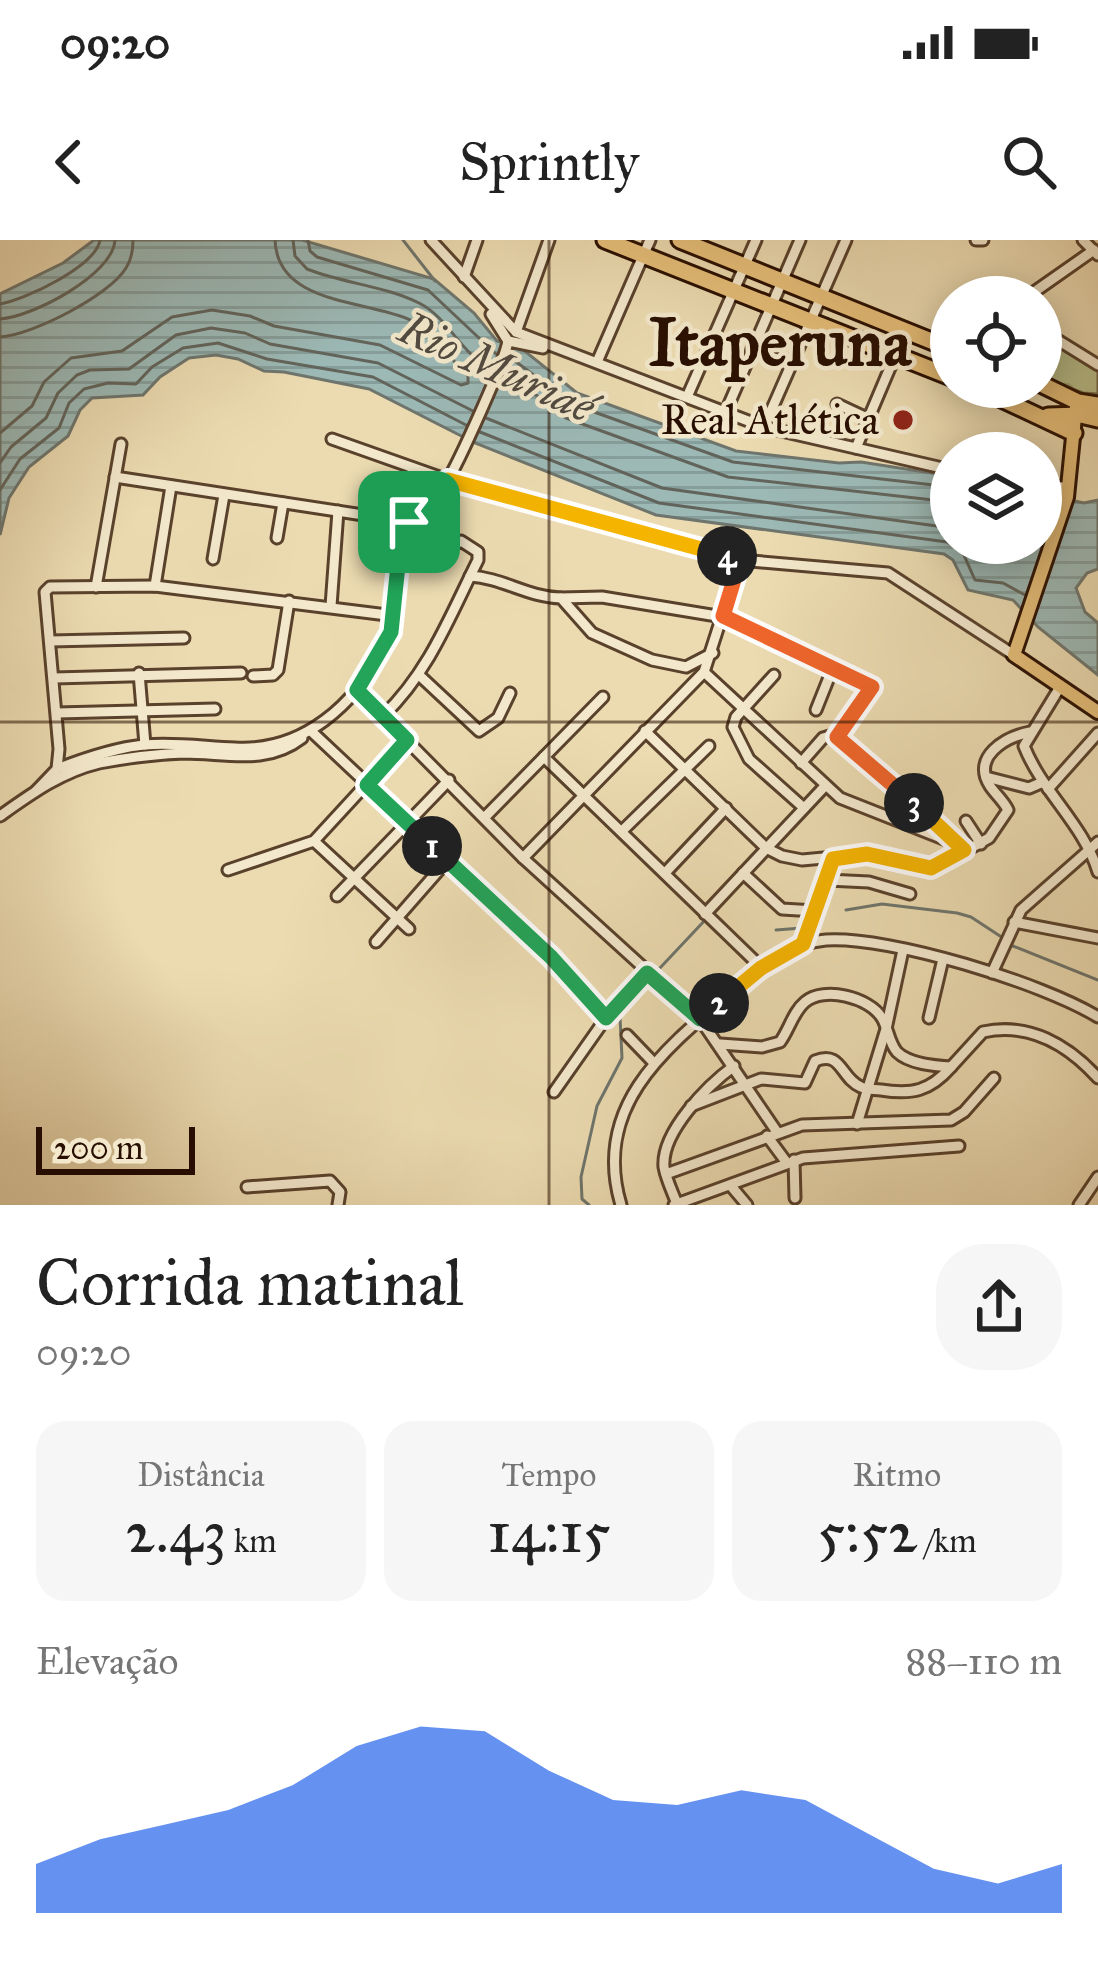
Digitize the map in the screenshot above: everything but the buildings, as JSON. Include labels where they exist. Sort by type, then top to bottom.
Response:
[{"type":"highway","points":[[605,240],[647,248],[735,292],[930,367]]},
{"type":"highway","points":[[680,240],[704,244],[745,266],[930,340]]},
{"type":"highway","points":[[1062,397],[1098,419]]},
{"type":"highway","points":[[1040,414],[1072,403],[1098,402]]},
{"type":"highway","points":[[1026,408],[1074,433]]},
{"type":"main road","points":[[1072,403],[1068,492],[1014,656],[1098,712]]},
{"type":"street","points":[[431,240],[482,297],[510,341],[560,349],[764,427],[930,465]]},
{"type":"street","points":[[464,277],[477,240]]},
{"type":"street","points":[[404,522],[448,480],[549,240]]},
{"type":"street","points":[[687,397],[756,240]]},
{"type":"street","points":[[726,411],[800,240]]},
{"type":"street","points":[[764,427],[846,240]]},
{"type":"street","points":[[1060,276],[1096,253],[1083,240]]},
{"type":"street","points":[[597,362],[647,248]]},
{"type":"street","points":[[856,448],[906,330]]},
{"type":"street","points":[[1062,341],[1096,359]]},
{"type":"street","points":[[752,349],[791,365]]},
{"type":"street","points":[[837,404],[867,418]]},
{"type":"street","points":[[332,439],[448,480],[740,560],[888,572],[1014,656]]},
{"type":"street","points":[[96,587],[121,444]]},
{"type":"street","points":[[0,816],[74,770],[182,753],[274,754],[311,731],[357,690],[385,646],[395,616],[413,468]]},
{"type":"street","points":[[115,477],[404,522]]},
{"type":"street","points":[[155,586],[171,486]]},
{"type":"street","points":[[1062,490],[1068,492]]},
{"type":"street","points":[[214,559],[224,495]]},
{"type":"street","points":[[277,538],[283,503]]},
{"type":"street","points":[[331,606],[338,512]]},
{"type":"street","points":[[383,716],[419,675],[470,576],[478,552],[466,542],[454,545]]},
{"type":"street","points":[[523,858],[704,672],[740,560]]},
{"type":"street","points":[[470,576],[502,581],[530,595],[602,596],[723,616],[872,687],[837,737],[823,739],[801,763]]},
{"type":"street","points":[[56,769],[54,678],[45,592],[50,587],[155,586],[395,616]]},
{"type":"street","points":[[561,598],[592,634],[652,660],[686,667],[713,653]]},
{"type":"street","points":[[254,676],[278,670],[289,601]]},
{"type":"street","points":[[50,641],[184,638]]},
{"type":"street","points":[[816,710],[832,670]]},
{"type":"street","points":[[704,672],[825,786],[850,803],[962,848]]},
{"type":"street","points":[[139,673],[146,745]]},
{"type":"street","points":[[54,678],[241,673]]},
{"type":"street","points":[[419,675],[479,731],[498,718],[510,693]]},
{"type":"street","points":[[774,675],[733,723],[744,752],[804,808]]},
{"type":"street","points":[[1060,687],[1024,746],[1046,786],[1094,845],[1098,872]]},
{"type":"street","points":[[357,690],[523,858],[700,1019],[746,1084],[790,1162],[795,1198]]},
{"type":"street","points":[[485,816],[603,697]]},
{"type":"street","points":[[56,713],[214,709]]},
{"type":"street","points":[[36,791],[56,769],[88,757],[146,745],[249,748],[311,731]]},
{"type":"street","points":[[311,731],[551,957],[606,1018]]},
{"type":"street","points":[[645,731],[777,855],[802,860],[867,854],[931,868],[962,848],[981,844],[1000,827],[1008,810],[986,777],[986,763],[994,748],[1030,732]]},
{"type":"street","points":[[986,777],[1029,788],[1046,786],[1098,733]]},
{"type":"street","points":[[837,737],[962,848]]},
{"type":"street","points":[[227,869],[314,841],[407,740]]},
{"type":"street","points":[[622,831],[709,746]]},
{"type":"street","points":[[544,758],[761,968]]},
{"type":"street","points":[[337,896],[448,780]]},
{"type":"street","points":[[706,914],[825,786]]},
{"type":"street","points":[[665,873],[726,808]]},
{"type":"street","points":[[965,821],[981,844]]},
{"type":"street","points":[[314,841],[410,928]]},
{"type":"street","points":[[992,974],[1028,902],[1094,845]]},
{"type":"street","points":[[803,944],[833,859]]},
{"type":"street","points":[[376,942],[447,861]]},
{"type":"street","points":[[742,873],[782,909],[815,911]]},
{"type":"street","points":[[827,880],[869,882],[910,894]]},
{"type":"street","points":[[1015,922],[1098,938]]},
{"type":"street","points":[[621,1205],[613,1162],[616,1135],[653,1062],[761,968],[803,944],[827,940],[944,958],[1098,1016]]},
{"type":"street","points":[[857,1124],[904,950]]},
{"type":"street","points":[[929,1018],[944,958]]},
{"type":"street","points":[[554,1092],[606,1018],[647,973]]},
{"type":"street","points":[[720,1044],[762,1047],[780,1042],[800,1006],[818,995],[845,997],[871,1007],[902,1056],[951,1067]]},
{"type":"street","points":[[691,1106],[769,1078],[806,1083],[815,1060],[826,1057],[838,1062],[858,1085],[919,1092],[933,1085],[978,1036],[994,1030],[1044,1035],[1098,1078]]},
{"type":"street","points":[[627,1035],[653,1062]]},
{"type":"street","points":[[734,1066],[691,1106],[668,1148],[666,1174],[676,1205],[693,1203],[790,1162],[959,1146]]},
{"type":"street","points":[[666,1174],[802,1125],[951,1120],[994,1078]]},
{"type":"street","points":[[1078,1205],[1098,1177]]},
{"type":"street","points":[[247,1187],[330,1181],[340,1192],[338,1205]]},
{"type":"street","points":[[731,1186],[747,1205]]},
{"type":"green space","points":[[1062,348],[1098,370],[1098,394],[1062,385]]},
{"type":"water","name":"Rio Muriaé","points":[[94,240],[302,240],[434,279],[474,313],[497,341],[521,348],[577,393],[736,451],[930,473],[930,552],[656,515],[475,443],[369,389],[264,371],[216,355],[189,358],[143,395],[92,398],[80,410],[68,436],[29,467],[9,498],[0,535],[0,294],[63,263]]},
{"type":"water","points":[[1062,498],[1084,503],[1098,500],[1098,569],[1087,573],[1076,588],[1085,612],[1098,623],[1098,675],[1038,627],[1013,600],[968,590],[955,564],[1062,564]]},
{"type":"waterway","points":[[403,240],[435,281]]},
{"type":"waterway","points":[[846,910],[882,904],[957,913],[1003,938]]},
{"type":"waterway","points":[[659,969],[707,918]]},
{"type":"waterway","points":[[776,930],[802,928]]},
{"type":"waterway","points":[[1013,946],[1098,980]]},
{"type":"waterway","points":[[589,1205],[582,1199],[581,1177],[597,1106],[622,1058],[620,1017]]},
{"type":"place","name":"Real Atlética","points":[[903,420]]},
{"type":"district","name":"Itaperuna","points":[[780,342]]},
{"type":"route","points":[[448,480],[740,560],[723,616],[872,687],[837,737],[964,850],[931,868],[879,855],[833,859],[803,944],[761,968],[700,1019],[647,973],[606,1018],[551,957],[367,785],[407,740],[357,690],[391,632],[400,546],[409,522],[448,480]]}]
